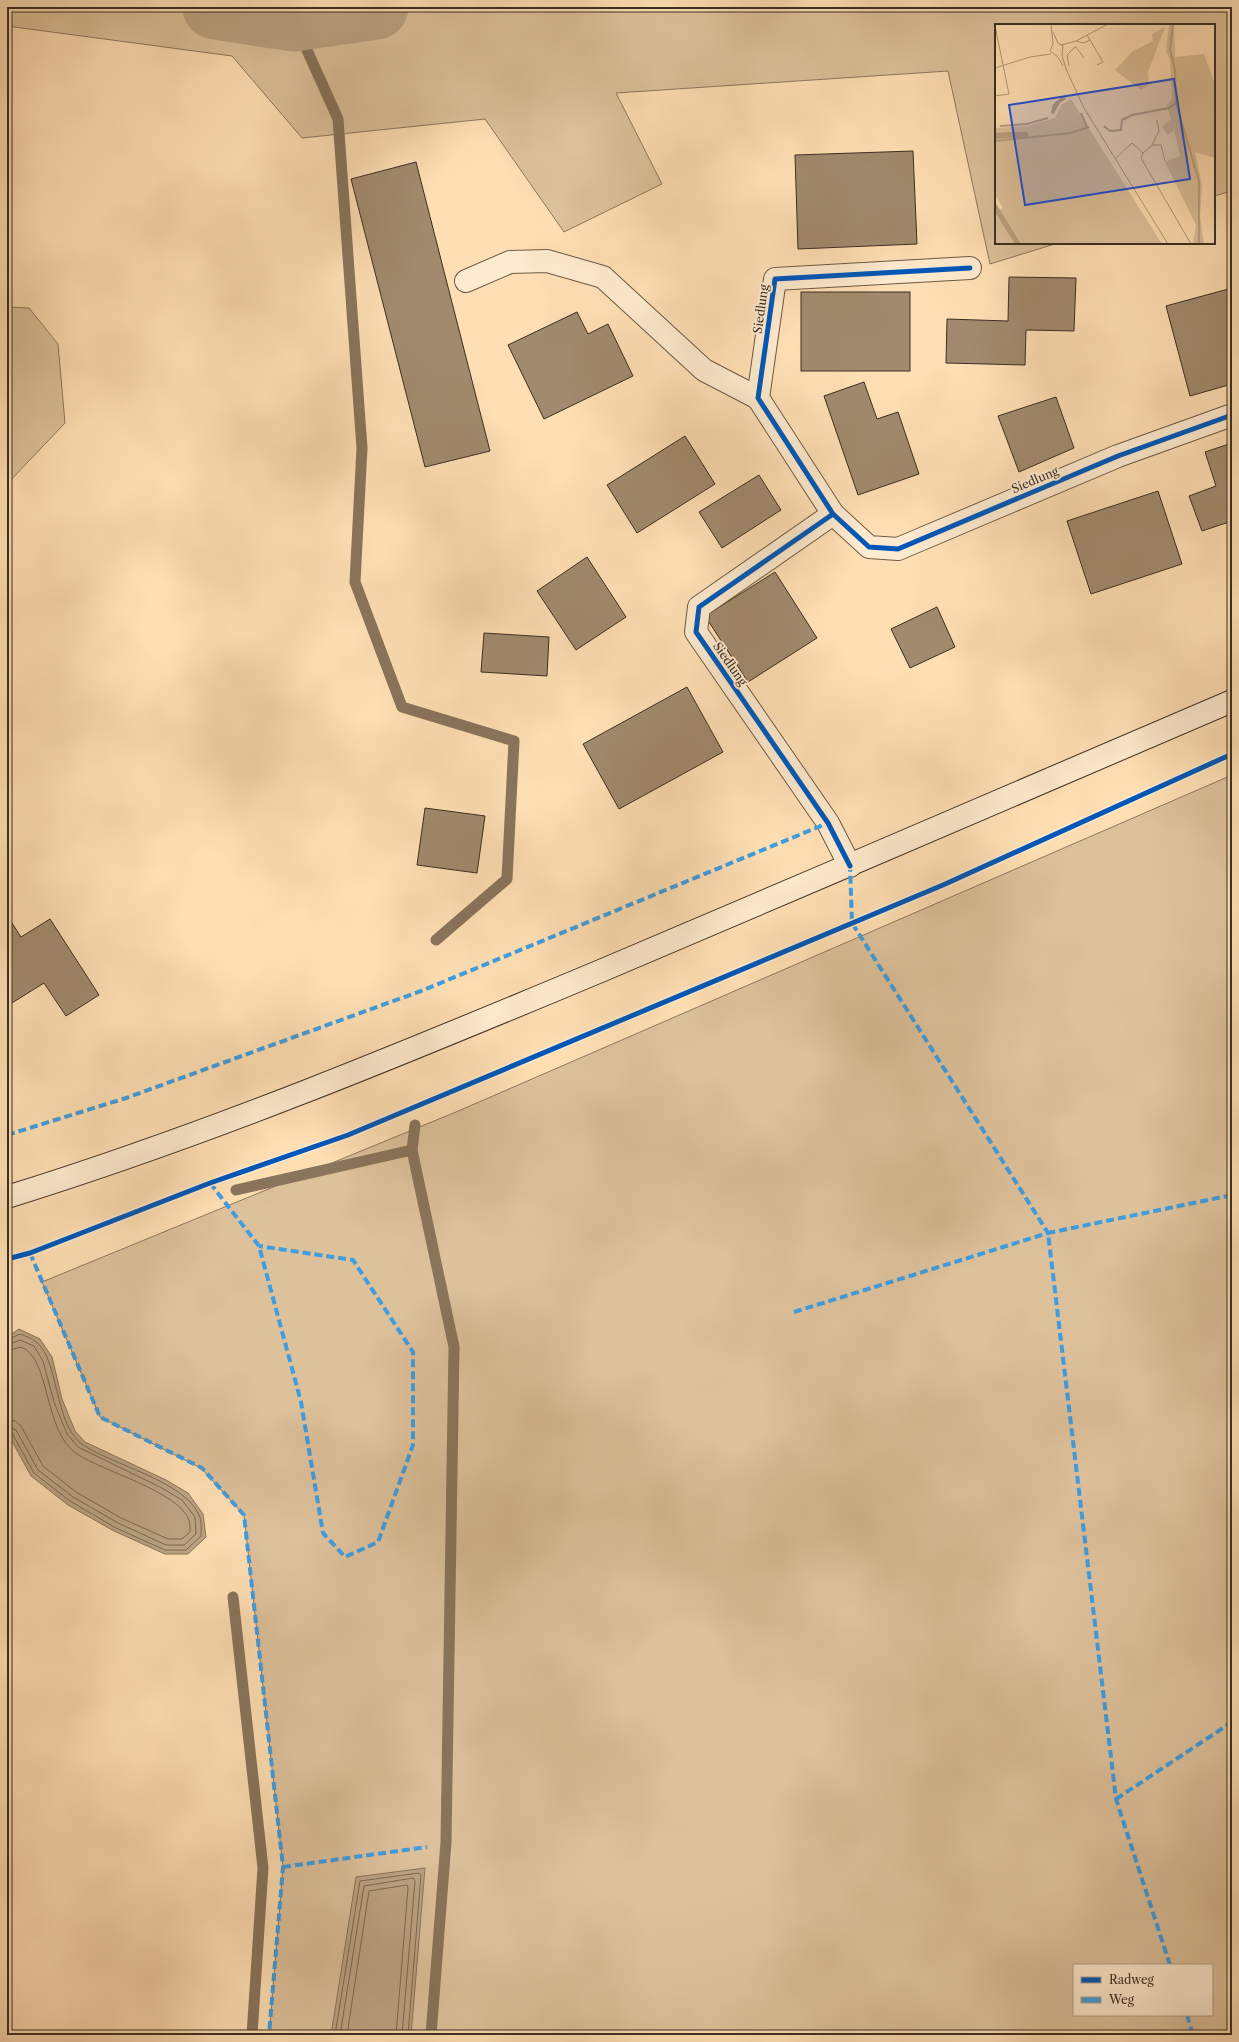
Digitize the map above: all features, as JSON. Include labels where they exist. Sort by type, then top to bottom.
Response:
[{"type":"street","name":"Siedlung","points":[[466,281],[510,262],[547,261],[603,277],[704,370],[758,398],[833,514],[869,547],[898,549],[1118,456],[1208,422],[1232,415]]},
{"type":"street","name":"Siedlung","points":[[758,398],[775,279],[970,268]]},
{"type":"street","name":"Siedlung","points":[[833,514],[699,607],[696,632],[828,823],[850,866]]},
{"type":"street","points":[[7,1197],[179,1139],[458,1030],[850,866],[1232,701]]},
{"type":"shaded area","points":[[7,7],[1232,7],[1232,191],[1215,196],[1215,24],[995,24],[995,244],[1055,244],[990,264],[948,71],[616,93],[662,184],[564,232],[485,119],[302,138],[232,56],[7,26]]},
{"type":"shaded area","points":[[7,307],[29,308],[58,344],[65,423],[7,484]]},
{"type":"shaded area","points":[[1232,775],[1232,2035],[269,2035],[283,1867],[244,1515],[201,1468],[100,1417],[42,1282],[456,1112]]},
{"type":"water","points":[[19,1329],[40,1339],[52,1357],[62,1399],[75,1431],[85,1442],[166,1480],[188,1493],[203,1514],[206,1537],[188,1554],[165,1554],[114,1531],[68,1505],[31,1476],[7,1432],[7,1337]]},
{"type":"water","points":[[425,1868],[411,2035],[331,2035],[356,1877]]},
{"type":"building","points":[[913,151],[917,244],[798,249],[795,155]]},
{"type":"building","points":[[416,162],[490,451],[425,467],[351,179]]},
{"type":"building","points":[[1009,277],[1076,278],[1074,331],[1026,330],[1025,365],[946,363],[947,319],[1008,321]]},
{"type":"building","points":[[1232,288],[1232,384],[1190,396],[1166,306]]},
{"type":"building","points":[[801,292],[910,292],[910,371],[801,371]]},
{"type":"building","points":[[577,312],[588,334],[608,324],[633,376],[544,419],[508,345]]},
{"type":"building","points":[[864,382],[877,419],[898,412],[919,474],[858,495],[824,396]]},
{"type":"building","points":[[1056,397],[1074,448],[1019,472],[998,416]]},
{"type":"building","points":[[685,436],[715,484],[637,533],[607,485]]},
{"type":"building","points":[[1232,443],[1232,521],[1202,531],[1189,496],[1216,486],[1205,452]]},
{"type":"building","points":[[759,475],[781,510],[722,548],[699,512]]},
{"type":"building","points":[[1158,491],[1182,564],[1091,594],[1067,521]]},
{"type":"building","points":[[587,557],[626,617],[576,650],[537,591]]},
{"type":"building","points":[[775,572],[817,638],[748,682],[705,616]]},
{"type":"building","points":[[937,607],[955,647],[910,668],[891,629]]},
{"type":"building","points":[[484,633],[549,637],[547,676],[481,672]]},
{"type":"building","points":[[687,687],[723,752],[619,809],[583,744]]},
{"type":"building","points":[[425,808],[485,816],[477,873],[417,865]]},
{"type":"building","points":[[8,917],[21,937],[50,919],[99,995],[66,1016],[44,983],[7,1006]]},
{"type":"waterway","points":[[215,7],[293,19],[376,7]]},
{"type":"waterway","points":[[293,19],[338,119],[362,448],[355,582],[402,707],[514,741],[507,879],[436,940]]},
{"type":"waterway","points":[[415,1125],[412,1150],[454,1347],[446,1842],[431,2035]]},
{"type":"waterway","points":[[236,1190],[412,1150]]},
{"type":"waterway","points":[[233,1597],[263,1868],[252,2035]]},
{"type":"marked path","points":[[7,1135],[126,1098],[421,991],[828,823]]},
{"type":"marked path","points":[[794,1312],[1048,1233],[852,923],[850,866]]},
{"type":"marked path","points":[[210,1183],[259,1246],[301,1402],[323,1533],[345,1557],[378,1542],[413,1445],[413,1352],[353,1260],[259,1246]]},
{"type":"marked path","points":[[1170,1964],[1116,1799],[1048,1233],[1232,1195]]},
{"type":"marked path","points":[[30,1253],[100,1417],[202,1468],[244,1515],[283,1867],[269,2035]]},
{"type":"marked path","points":[[1116,1799],[1232,1722]]},
{"type":"marked path","points":[[283,1867],[427,1847]]},
{"type":"marked path","points":[[1187,2016],[1193,2035]]},
{"type":"cycle path","points":[[833,514],[758,398],[775,279],[970,268]]},
{"type":"cycle path","points":[[850,866],[828,823],[696,632],[699,607],[833,514],[869,547],[898,549],[1118,456],[1232,415]]},
{"type":"cycle path","points":[[7,1259],[30,1253],[210,1183],[348,1135],[943,885],[1232,754]]}]
